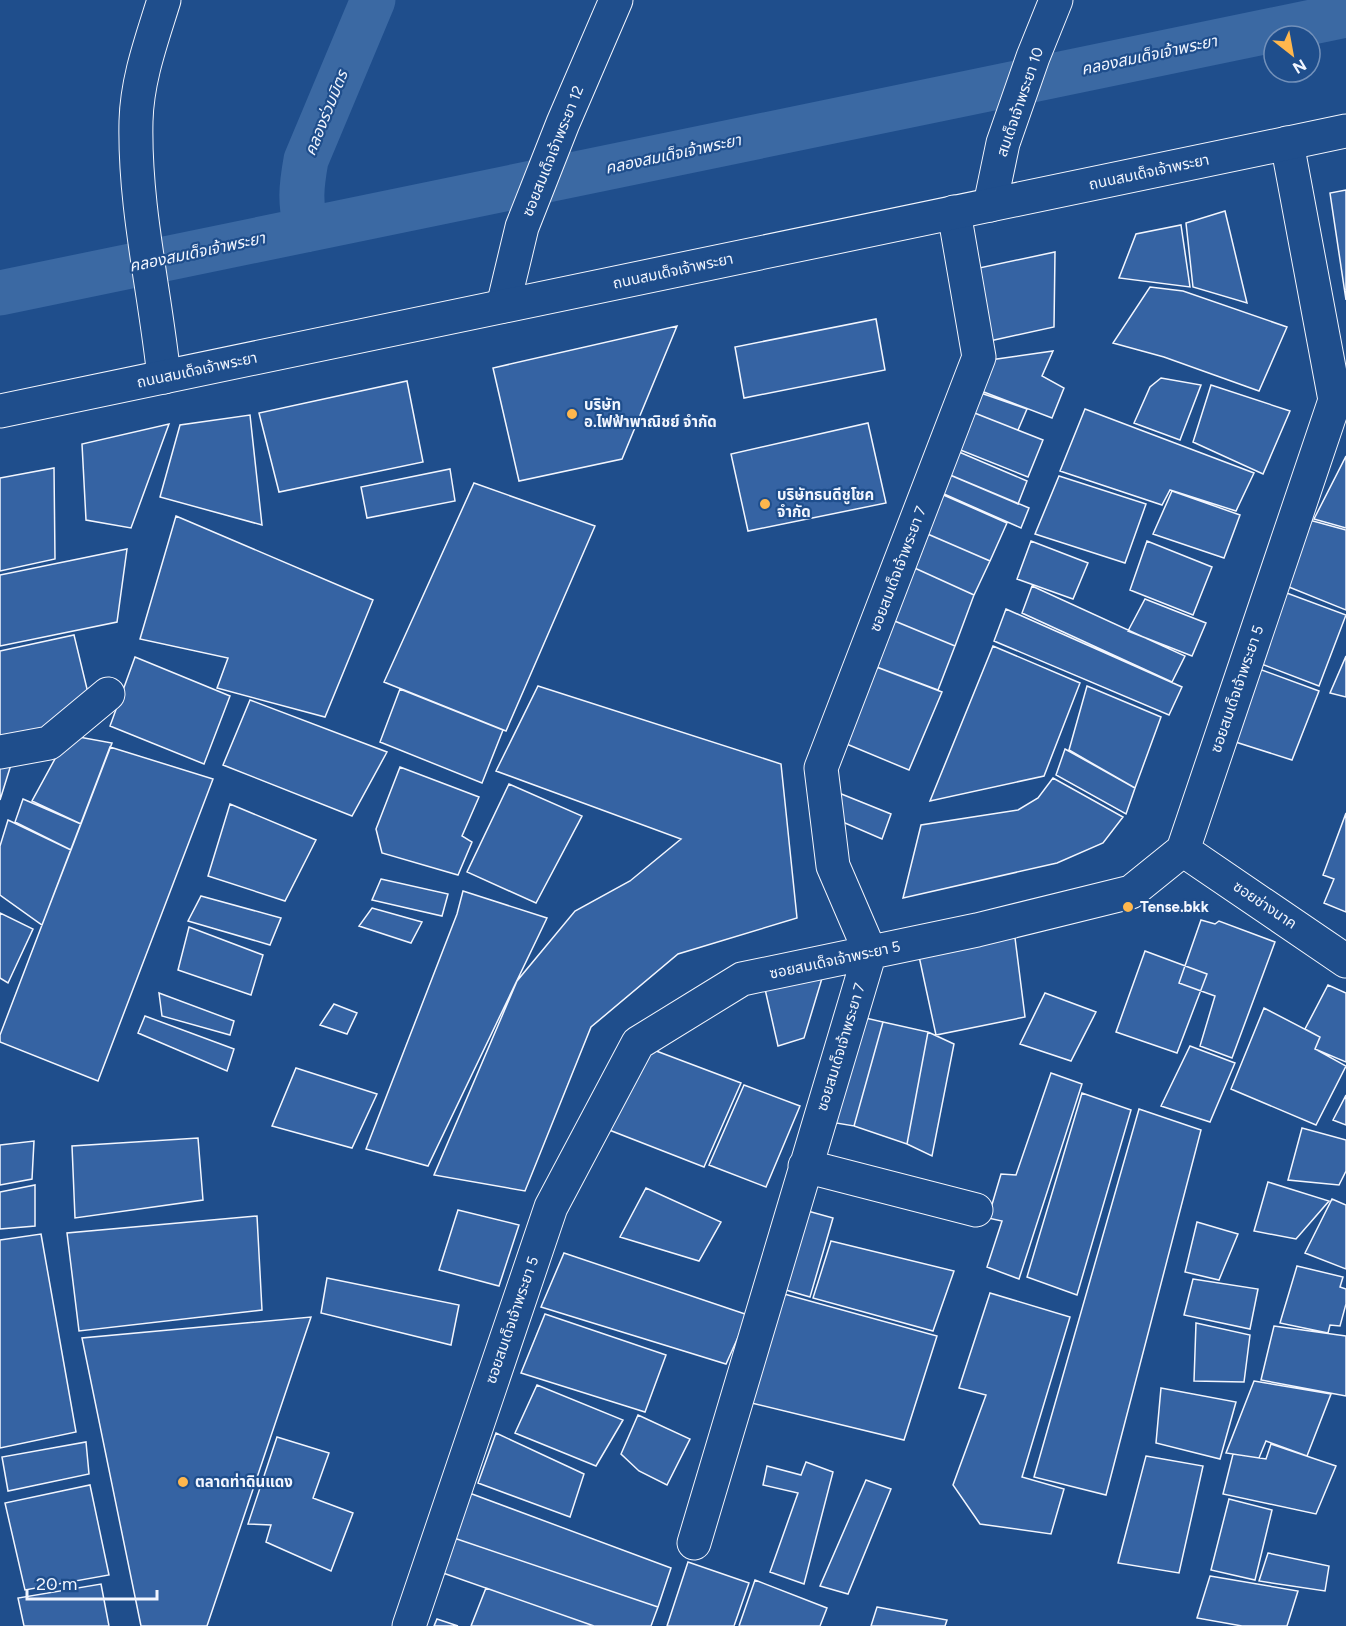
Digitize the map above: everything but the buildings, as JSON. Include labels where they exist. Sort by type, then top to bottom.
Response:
[{"type":"street","points":[[164,0],[146,57],[136,119],[144,242],[158,321],[164,376]]},
{"type":"street","name":"ซอยสมเด็จเจ้าพระยา 12","points":[[503,306],[522,227],[616,0]]},
{"type":"street","name":"สมเด็จเจ้าพระยา 10","points":[[990,205],[1003,143],[1056,0]]},
{"type":"street","name":"ถนนสมเด็จเจ้าพระยา","points":[[0,411],[1346,131]]},
{"type":"street","name":"ซอยสมเด็จเจ้าพระยา 5","points":[[409,1626],[551,1207],[638,1043],[742,979],[977,930],[1131,892],[1183,850],[1340,403],[1287,143]]},
{"type":"street","name":"ซอยสมเด็จเจ้าพระยา 7","points":[[694,1543],[870,952],[833,866],[821,768],[979,357],[954,212]]},
{"type":"street","points":[[0,752],[49,743],[108,694]]},
{"type":"street","name":"ซอยช่างนาค","points":[[1183,850],[1346,962]]},
{"type":"street","points":[[805,1166],[976,1210]]},
{"type":"waterway","name":"คลองร่วมมิตร","points":[[306,230],[302,195],[306,160],[373,0]]},
{"type":"waterway","name":"คลองสมเด็จเจ้าพระยา","points":[[0,293],[1346,15]]},
{"type":"place","name":"บริษัท อ.ไฟฟ้าพาณิชย์ จำกัด","points":[[572,414]]},
{"type":"place","name":"บริษัทธนดีชูโชค จำกัด","points":[[765,504]]},
{"type":"place","name":"Tense.bkk","points":[[1128,907]]},
{"type":"place","name":"ตลาดท่าดินแดง","points":[[183,1482]]}]
